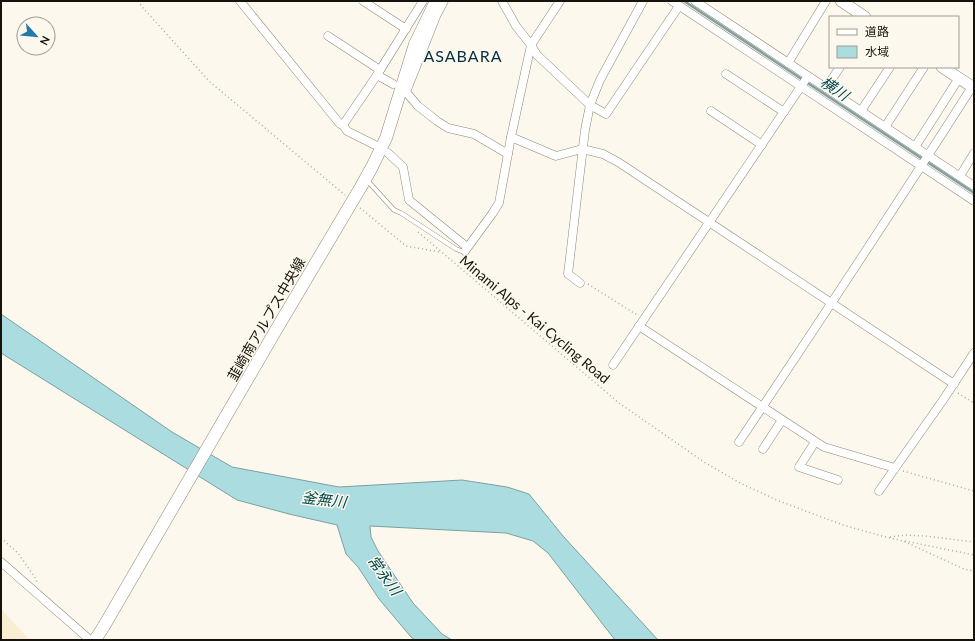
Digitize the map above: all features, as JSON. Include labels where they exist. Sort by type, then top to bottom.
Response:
[{"type":"main road","name":"韮崎南アルプス中央線","points":[[95,640],[364,182],[386,138],[415,44],[436,1]]},
{"type":"main road","points":[[841,1],[864,16]]},
{"type":"main road","points":[[944,68],[973,87]]},
{"type":"street","points":[[363,1],[406,29]]},
{"type":"street","points":[[343,125],[423,1]]},
{"type":"street","points":[[444,1],[437,14],[406,92],[418,106],[448,128],[474,134],[508,154]]},
{"type":"street","points":[[502,1],[516,26],[537,55],[590,105],[606,114],[676,4],[974,201]]},
{"type":"street","points":[[388,153],[403,166],[409,200],[466,249],[492,214],[498,203],[531,45],[560,1]]},
{"type":"street","points":[[580,283],[568,274],[582,149],[590,105],[600,80],[643,1]]},
{"type":"street","points":[[695,1],[974,186]]},
{"type":"street","points":[[788,62],[826,1]]},
{"type":"street","points":[[242,2],[340,124],[343,125],[347,131],[375,145]]},
{"type":"street","points":[[328,36],[393,84]]},
{"type":"street","points":[[826,88],[839,68]]},
{"type":"street","points":[[861,111],[889,68]]},
{"type":"street","points":[[884,127],[923,68]]},
{"type":"street","points":[[726,74],[784,112]]},
{"type":"street","points":[[613,365],[808,76]]},
{"type":"street","points":[[916,147],[959,78]]},
{"type":"street","points":[[739,442],[832,304],[973,87]]},
{"type":"street","points":[[711,111],[762,145]]},
{"type":"street","points":[[511,137],[556,156],[582,149],[603,154],[618,162],[710,222],[952,386]]},
{"type":"street","points":[[960,176],[974,153]]},
{"type":"street","points":[[642,323],[762,407],[815,442],[824,447],[895,468]]},
{"type":"street","points":[[879,491],[974,353]]},
{"type":"street","points":[[763,449],[782,420]]},
{"type":"street","points":[[815,442],[799,467],[838,480]]},
{"type":"street","points":[[1,562],[90,640]]},
{"type":"lane","points":[[364,182],[394,210],[402,213],[456,249],[461,251],[466,249]]},
{"type":"path","points":[[138,1],[210,82],[345,195]]},
{"type":"path","name":"Minami Alps - Kai Cycling Road","points":[[357,205],[406,246],[442,252],[619,404],[704,462],[740,483],[779,501],[843,526],[903,541],[964,569],[974,571]]},
{"type":"path","points":[[580,283],[584,281],[642,323]]},
{"type":"path","points":[[952,386],[974,403]]},
{"type":"path","points":[[895,468],[974,490]]},
{"type":"path","points":[[888,538],[905,535],[974,542]]},
{"type":"path","points":[[1,538],[18,553],[36,579],[39,595]]},
{"type":"path","points":[[888,538],[974,555]]},
{"type":"shaded area","points":[[1,609],[30,640],[1,640]]},
{"type":"water","points":[[1,314],[172,432],[232,467],[339,487],[462,480],[507,487],[529,494],[563,536],[658,640],[615,640],[548,553],[533,541],[506,533],[370,526],[371,537],[378,551],[413,603],[442,634],[452,640],[415,640],[379,599],[358,567],[346,554],[337,525],[237,500],[1,353]]},
{"type":"waterway","name":"横川","points":[[684,1],[974,193]]},
{"type":"district","name":"ASABARA","points":[[463,55]]},
{"type":"water label","name":"釜無川","points":[[324,499]]},
{"type":"water label","name":"常永川","points":[[385,575]]}]
